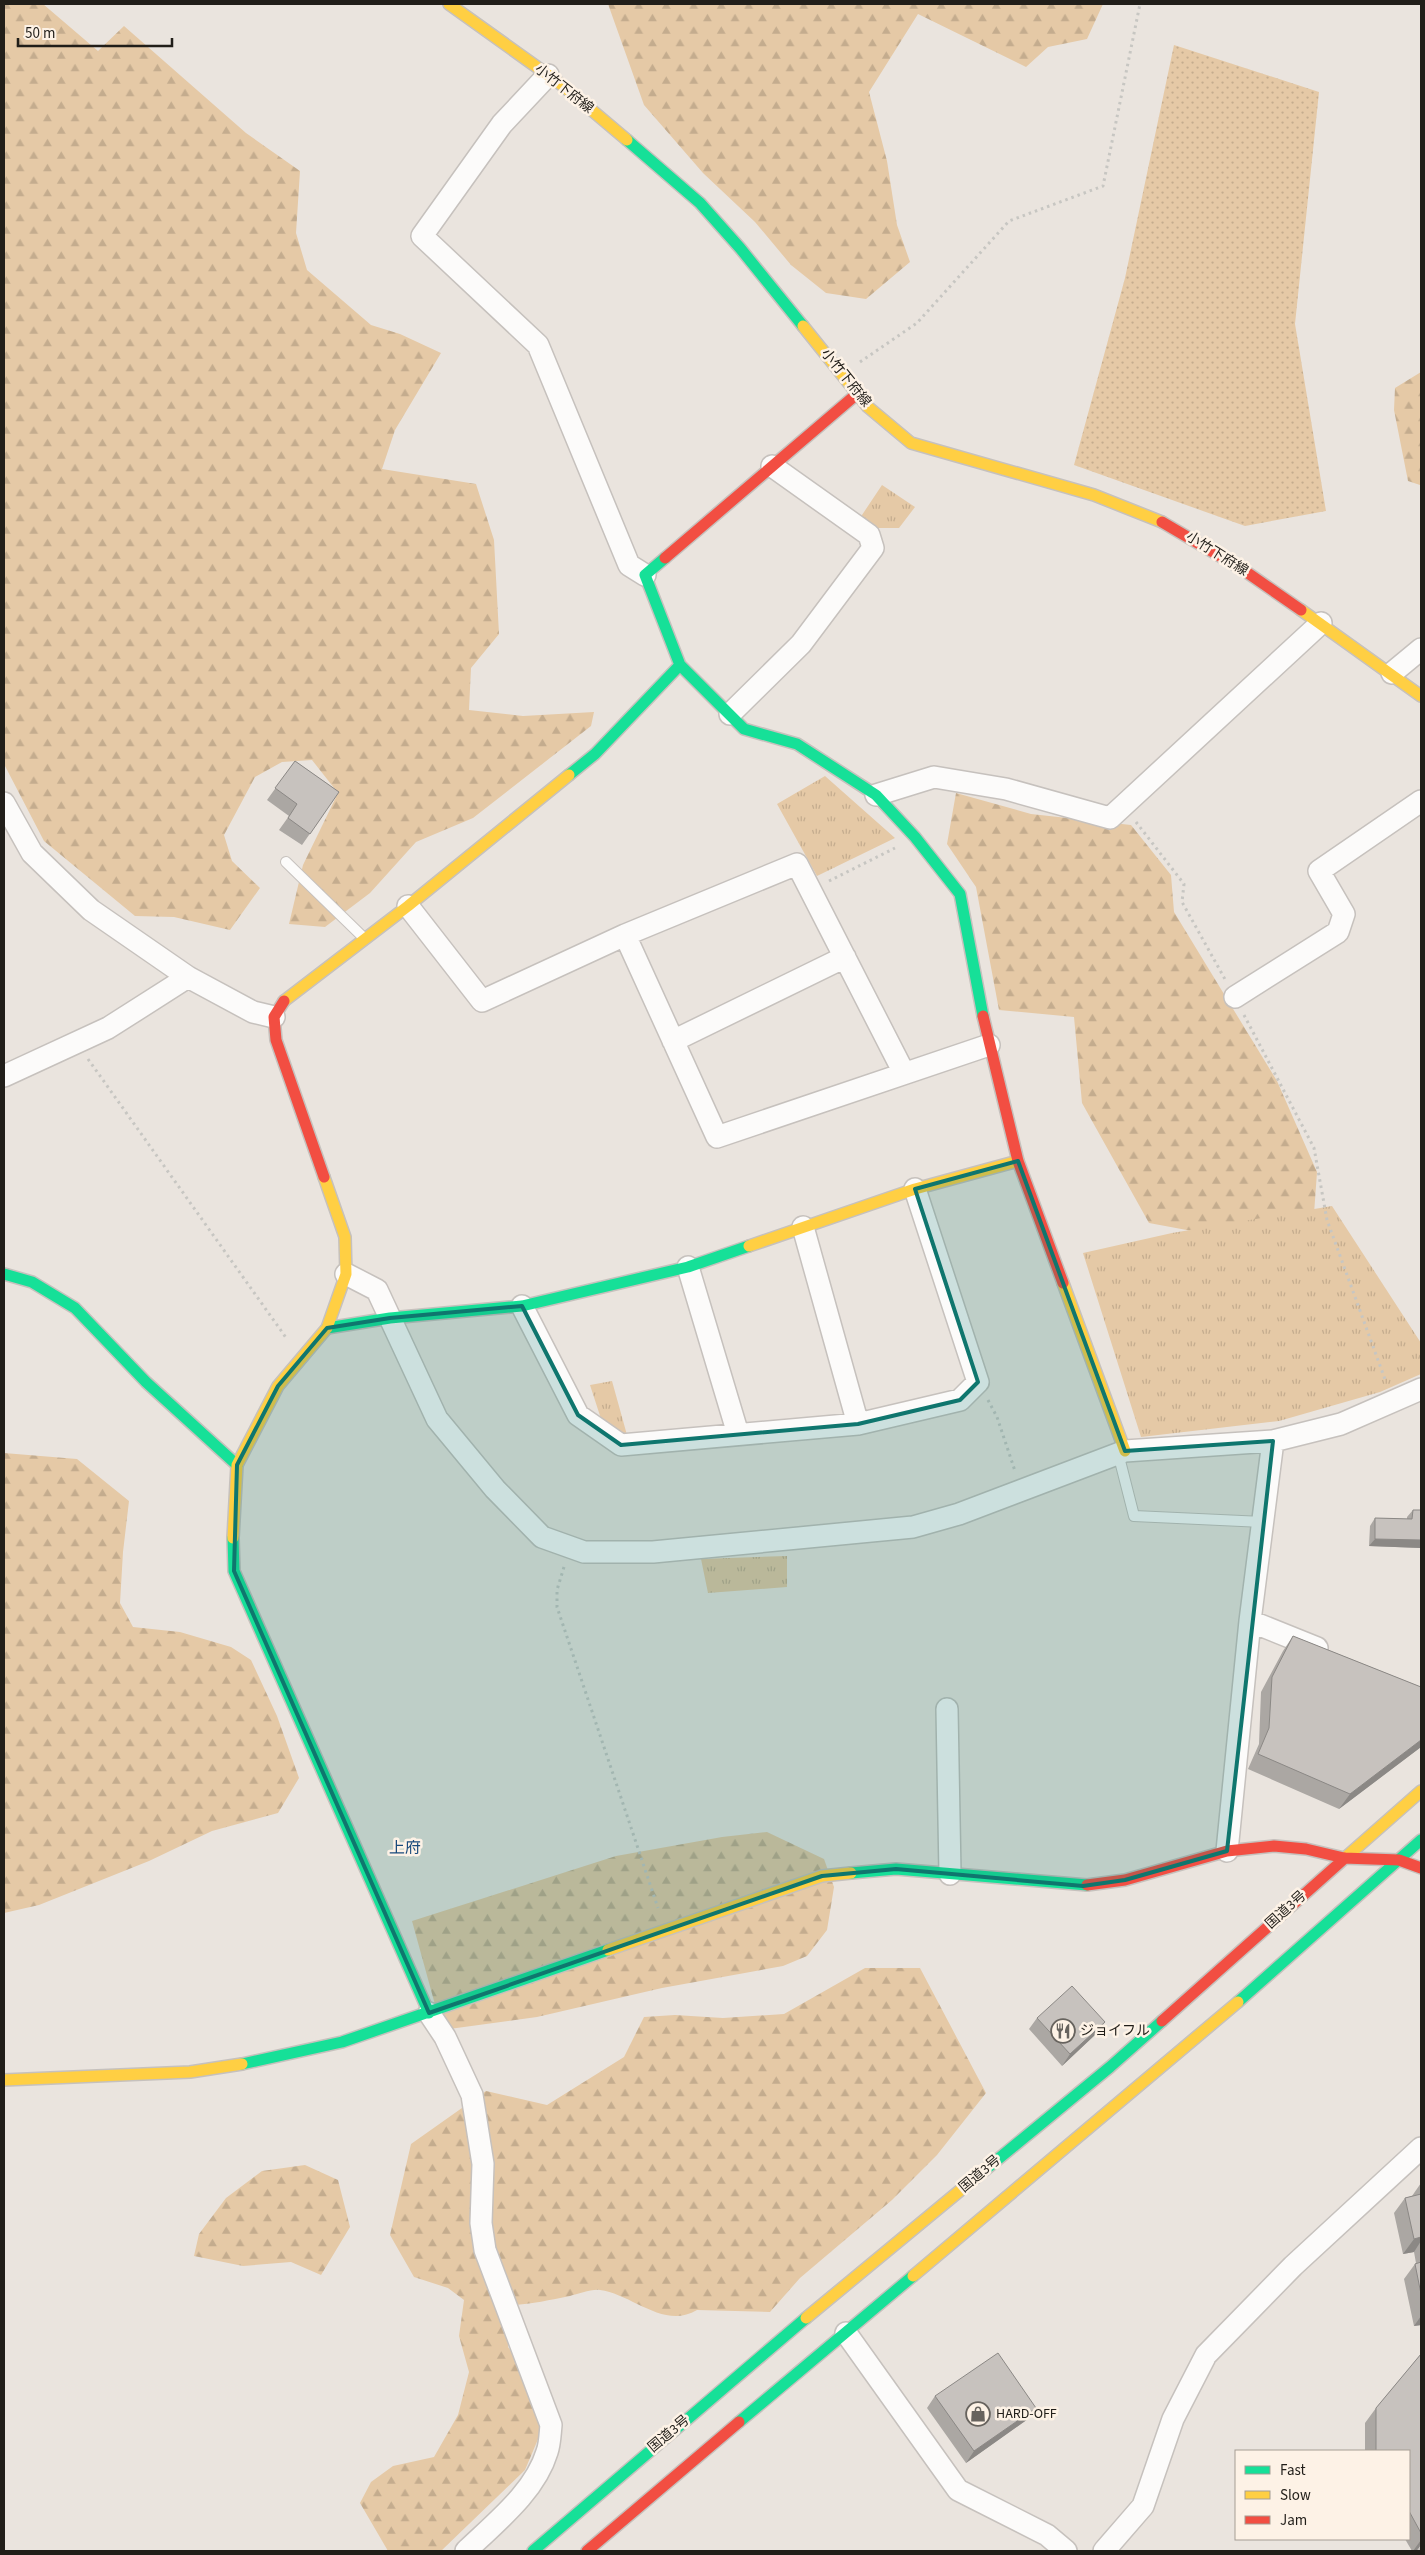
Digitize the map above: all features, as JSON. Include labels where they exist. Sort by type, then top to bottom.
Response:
[{"type":"main road","name":"小竹下府線","points":[[449,4],[548,75],[700,203],[740,248],[844,374],[868,407],[911,443],[979,464],[1094,495],[1168,524],[1242,569],[1392,673],[1421,696]]},
{"type":"main road","points":[[858,393],[644,575],[680,665],[744,728],[796,744],[876,795],[915,837],[960,894],[989,1045],[1018,1161],[1122,1452]]},
{"type":"main road","points":[[429,2013],[234,1571],[233,1524],[237,1465],[278,1386],[327,1328],[346,1274],[345,1237],[276,1040],[274,1017],[286,999],[408,906],[595,754],[680,665]]},
{"type":"main road","points":[[327,1328],[390,1318],[522,1306],[688,1267],[915,1189],[1018,1161]]},
{"type":"main road","points":[[4,1274],[32,1282],[75,1308],[146,1382],[237,1465]]},
{"type":"main road","name":"国道3号","points":[[533,2551],[827,2300],[1110,2067],[1421,1791]]},
{"type":"main road","points":[[588,2551],[642,2502],[1212,2026],[1421,1840]]},
{"type":"main road","points":[[4,2080],[190,2072],[253,2063],[342,2042],[822,1876],[896,1869],[1083,1886],[1125,1880],[1227,1851],[1274,1846],[1306,1849],[1344,1858],[1399,1860],[1421,1868]]},
{"type":"street","points":[[548,75],[502,124],[422,236],[538,345],[629,565],[644,575]]},
{"type":"street","points":[[730,714],[801,644],[873,548],[869,535],[772,466]]},
{"type":"street","points":[[876,795],[934,777],[1006,789],[1110,818],[1321,623]]},
{"type":"street","points":[[1392,673],[1421,648]]},
{"type":"street","points":[[1235,997],[1338,932],[1344,914],[1319,871],[1421,801]]},
{"type":"street","points":[[4,803],[32,853],[91,910],[188,976],[253,1012],[274,1017]]},
{"type":"street","points":[[408,906],[482,1002],[625,935],[797,864],[904,1073]]},
{"type":"street","points":[[625,935],[717,1137],[989,1045]]},
{"type":"street","points":[[673,1041],[845,957]]},
{"type":"street","points":[[4,1076],[108,1028],[188,976]]},
{"type":"street","points":[[522,1306],[578,1415],[621,1445],[858,1424],[960,1400],[978,1382],[915,1189]]},
{"type":"street","points":[[804,1227],[858,1424]]},
{"type":"street","points":[[688,1267],[738,1434]]},
{"type":"street","points":[[346,1274],[377,1290],[437,1419],[495,1490],[542,1537],[584,1552],[653,1552],[913,1527],[960,1514],[1122,1452],[1273,1441],[1341,1424],[1421,1389]]},
{"type":"street","points":[[1227,1851],[1250,1621],[1273,1441]]},
{"type":"street","points":[[1250,1621],[1331,1654]]},
{"type":"street","points":[[947,1709],[950,1874]]},
{"type":"street","points":[[429,2013],[445,2037],[472,2095],[483,2164],[481,2223],[484,2250],[551,2425],[548,2452],[537,2476],[514,2504],[466,2551]]},
{"type":"street","points":[[1104,2551],[1143,2506],[1173,2419],[1206,2356],[1293,2266],[1421,2148]]},
{"type":"street","points":[[846,2333],[958,2490],[1047,2535],[1066,2551]]},
{"type":"lane","points":[[286,862],[365,939]]},
{"type":"lane","points":[[1122,1452],[1134,1516],[1263,1522]]},
{"type":"path","points":[[844,374],[917,323],[1010,221],[1103,186],[1140,4]]},
{"type":"path","points":[[1110,818],[1137,822],[1184,884],[1182,902],[1235,997],[1314,1148],[1327,1220],[1394,1401]]},
{"type":"path","points":[[811,891],[915,837]]},
{"type":"path","points":[[76,1043],[284,1336],[304,1355]]},
{"type":"path","points":[[978,1382],[997,1417],[1021,1490]]},
{"type":"path","points":[[570,1547],[557,1590],[557,1607],[666,1930]]},
{"type":"highlighted area","points":[[1018,1161],[1125,1451],[1273,1441],[1227,1851],[1125,1880],[1083,1886],[896,1869],[822,1876],[429,2013],[234,1571],[237,1465],[278,1386],[327,1328],[390,1318],[522,1306],[578,1415],[621,1445],[858,1424],[960,1400],[978,1382],[915,1189]]},
{"type":"green space","points":[[4,4],[43,4],[98,51],[124,26],[246,133],[300,171],[296,233],[307,270],[371,325],[400,334],[441,353],[395,430],[382,469],[476,484],[494,540],[499,634],[471,668],[469,710],[523,716],[594,712],[591,726],[473,818],[416,842],[370,893],[325,927],[289,924],[303,865],[338,793],[312,760],[282,762],[255,777],[224,835],[232,861],[260,888],[230,930],[174,917],[135,916],[44,841],[5,766]]},
{"type":"green space","points":[[608,4],[1103,4],[1087,39],[1048,47],[1026,67],[918,14],[869,92],[887,161],[897,225],[910,262],[866,299],[826,293],[791,265],[755,222],[703,173],[644,105]]},
{"type":"green space","points":[[1174,45],[1319,92],[1295,324],[1326,511],[1245,526],[1074,465],[1125,278]]},
{"type":"green space","points":[[1421,372],[1420,485],[1408,481],[1394,410],[1395,388]]},
{"type":"green space","points":[[882,485],[915,507],[899,528],[875,528],[860,518]]},
{"type":"green space","points":[[825,776],[895,838],[817,876],[777,804]]},
{"type":"green space","points":[[956,793],[1031,814],[1131,825],[1171,875],[1174,912],[1277,1081],[1317,1172],[1314,1214],[1219,1236],[1149,1223],[1082,1103],[1074,1017],[999,1010],[976,887],[947,844]]},
{"type":"green space","points":[[1332,1206],[1421,1343],[1421,1374],[1380,1392],[1279,1421],[1141,1437],[1083,1253],[1172,1233]]},
{"type":"green space","points":[[612,1381],[627,1435],[603,1425],[590,1385]]},
{"type":"green space","points":[[4,1453],[77,1459],[129,1501],[120,1603],[133,1627],[180,1632],[231,1647],[251,1660],[277,1716],[299,1778],[278,1813],[212,1831],[149,1861],[39,1905],[4,1913]]},
{"type":"green space","points":[[787,1556],[787,1587],[708,1593],[701,1559]]},
{"type":"green space","points":[[767,1832],[824,1859],[834,1887],[827,1930],[807,1956],[783,1966],[662,1988],[537,2017],[442,2030],[412,1921],[616,1856],[722,1837]]},
{"type":"green space","points":[[865,1968],[920,1968],[986,2093],[937,2155],[892,2200],[800,2278],[770,2312],[697,2310],[685,2315],[672,2316],[660,2314],[612,2293],[600,2290],[541,2302],[513,2305],[508,2347],[536,2385],[544,2425],[525,2470],[441,2551],[388,2551],[360,2503],[371,2482],[393,2466],[434,2457],[458,2415],[469,2372],[459,2336],[464,2300],[448,2288],[414,2277],[390,2235],[411,2144],[486,2091],[547,2105],[624,2057],[644,2017],[675,2015],[723,2018],[784,2014]]},
{"type":"green space","points":[[305,2165],[338,2180],[350,2227],[321,2275],[291,2262],[243,2266],[194,2256],[199,2234],[226,2198],[262,2171]]},
{"type":"building","points":[[295,761],[339,792],[310,834],[288,818],[297,804],[275,788]]},
{"type":"building","points":[[1413,1510],[1421,1510],[1421,1540],[1375,1539],[1375,1518],[1412,1519]]},
{"type":"building","points":[[1293,1636],[1421,1687],[1421,1740],[1350,1794],[1258,1754],[1269,1728],[1272,1677]]},
{"type":"building","name":"ジョイフル","points":[[1072,1986],[1105,2022],[1070,2054],[1037,2018]]},
{"type":"building","points":[[1421,2194],[1421,2237],[1414,2239],[1405,2198]]},
{"type":"building","points":[[1421,2262],[1421,2294],[1415,2264]]},
{"type":"building","name":"HARD-OFF","points":[[998,2353],[1036,2408],[974,2451],[935,2396]]},
{"type":"building","points":[[1421,2354],[1421,2533],[1410,2513],[1410,2450],[1376,2450],[1376,2408]]},
{"type":"building","points":[[1421,2544],[1421,2551],[1416,2551]]},
{"type":"traffic: fast","points":[[627,140],[700,203],[740,248],[803,326]]},
{"type":"traffic: fast","points":[[569,775],[595,754],[680,665],[645,575],[665,558]]},
{"type":"traffic: fast","points":[[680,665],[744,729],[797,744],[876,795],[915,837],[960,894],[983,1016]]},
{"type":"traffic: fast","points":[[327,1328],[390,1318],[522,1306],[688,1267],[749,1246]]},
{"type":"traffic: fast","points":[[4,1274],[32,1282],[75,1308],[146,1382],[237,1465]]},
{"type":"traffic: fast","points":[[233,1538],[234,1571],[429,2013]]},
{"type":"traffic: fast","points":[[1238,2002],[1421,1840]]},
{"type":"traffic: fast","points":[[851,1873],[896,1869],[1087,1885]]},
{"type":"traffic: fast","points":[[242,2064],[342,2042],[608,1950]]},
{"type":"traffic: fast","points":[[980,2174],[1110,2067],[1162,2021]]},
{"type":"traffic: fast","points":[[739,2422],[913,2276]]},
{"type":"traffic: fast","points":[[533,2551],[806,2318]]},
{"type":"traffic: slow","points":[[449,4],[562,85],[627,140]]},
{"type":"traffic: slow","points":[[803,326],[868,407],[911,443],[1094,495],[1162,522]]},
{"type":"traffic: slow","points":[[1301,610],[1421,696]]},
{"type":"traffic: slow","points":[[284,1001],[408,906],[569,775]]},
{"type":"traffic: slow","points":[[749,1246],[915,1189],[1018,1161]]},
{"type":"traffic: slow","points":[[233,1538],[237,1465],[278,1386],[327,1328],[346,1274],[345,1237],[324,1177]]},
{"type":"traffic: slow","points":[[1063,1283],[1125,1451]]},
{"type":"traffic: slow","points":[[1345,1858],[1421,1791]]},
{"type":"traffic: slow","points":[[608,1950],[822,1876],[851,1873]]},
{"type":"traffic: slow","points":[[913,2276],[1238,2002]]},
{"type":"traffic: slow","points":[[4,2080],[190,2072],[242,2064]]},
{"type":"traffic: slow","points":[[806,2318],[980,2174]]},
{"type":"traffic: jam","points":[[665,558],[858,393]]},
{"type":"traffic: jam","points":[[1162,522],[1242,569],[1301,610]]},
{"type":"traffic: jam","points":[[284,1001],[274,1017],[276,1040],[324,1177]]},
{"type":"traffic: jam","points":[[983,1016],[1018,1161],[1063,1283]]},
{"type":"traffic: jam","points":[[1087,1885],[1125,1880],[1227,1851],[1274,1846],[1306,1849],[1344,1858],[1399,1860],[1421,1868]]},
{"type":"traffic: jam","points":[[1162,2021],[1345,1858]]},
{"type":"traffic: jam","points":[[587,2551],[739,2422]]},
{"type":"place","name":"ジョイフル","points":[[1063,2031]]},
{"type":"place","name":"HARD-OFF","points":[[978,2414]]},
{"type":"district","name":"上府","points":[[405,1848]]}]
